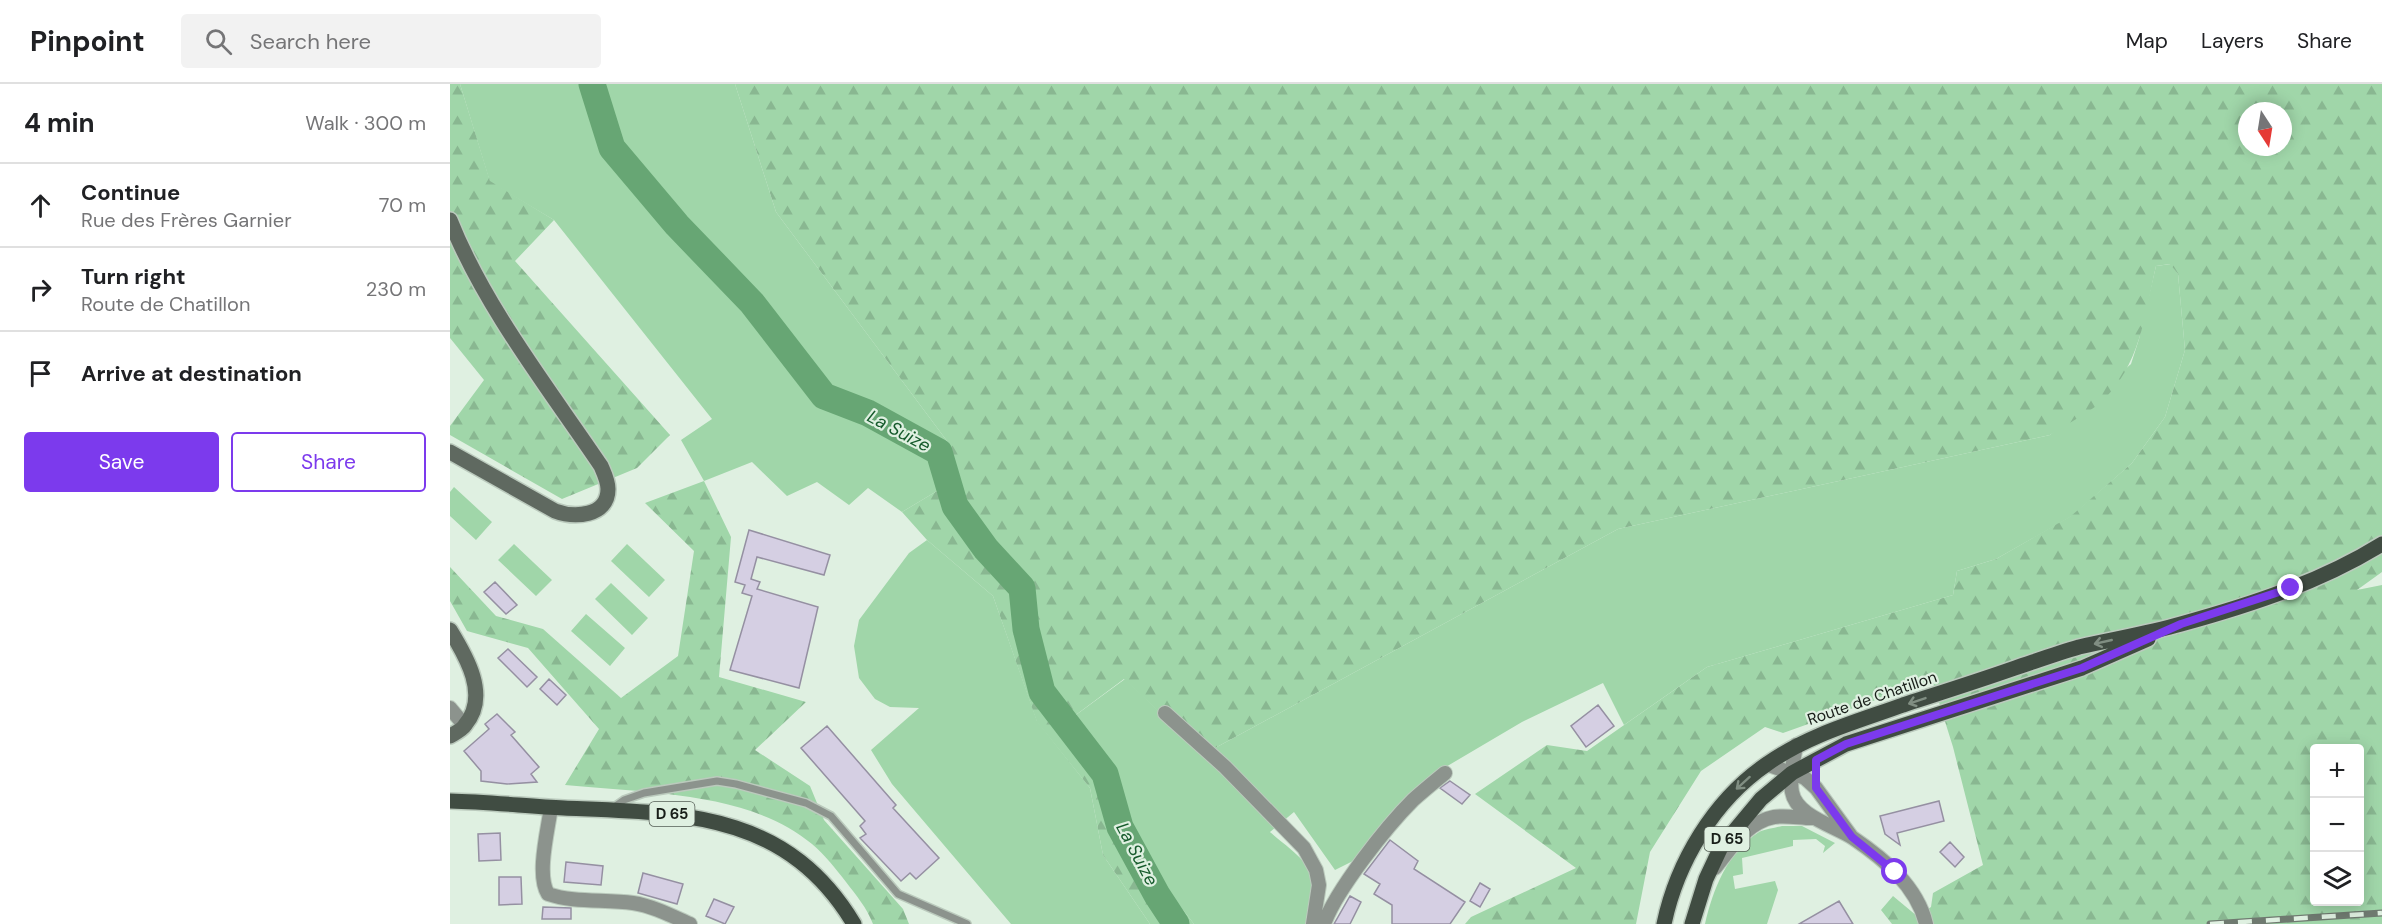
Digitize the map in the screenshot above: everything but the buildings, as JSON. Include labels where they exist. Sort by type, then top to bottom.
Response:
[{"type":"main road","points":[[450,220],[459,244],[489,300],[601,466],[608,491],[604,502],[596,510],[583,516],[569,516],[555,511],[450,452]]},
{"type":"main road","name":"Route de Chatillon","points":[[1664,924],[1671,897],[1684,866],[1697,841],[1721,805],[1741,784],[1766,764],[1808,738],[2078,648],[2181,624],[2257,600],[2330,573],[2382,544]]},
{"type":"main road","name":"Route de Chatillon","points":[[1692,924],[1706,879],[1721,846],[1761,799],[1792,773],[1846,744],[2082,668],[2181,624]]},
{"type":"main road","points":[[450,630],[465,656],[475,684],[474,706],[465,726],[450,736]]},
{"type":"main road","name":"D 65","points":[[450,801],[609,810],[696,818],[759,836],[793,854],[806,864],[832,892],[854,924]]},
{"type":"street","points":[[450,708],[465,726]]},
{"type":"street","points":[[1165,713],[1225,767],[1304,848],[1316,870],[1319,885],[1313,924]]},
{"type":"street","points":[[1796,745],[1792,793],[1812,818]]},
{"type":"street","points":[[1816,760],[1816,788]]},
{"type":"street","points":[[1766,764],[1805,778],[1816,788],[1852,837]]},
{"type":"street","points":[[1324,924],[1341,892],[1365,858],[1413,801],[1445,773]]},
{"type":"street","points":[[551,807],[542,874],[543,886],[548,894],[636,904],[690,924]]},
{"type":"street","points":[[1706,879],[1741,836],[1760,821],[1776,817],[1812,818],[1852,837],[1895,872],[1913,891],[1923,910],[1926,924]]},
{"type":"lane","points":[[609,810],[624,800],[644,793],[717,781],[806,803],[831,816],[898,894],[967,924]]},
{"type":"green space","points":[[450,84],[460,84],[490,181],[554,220],[515,261],[670,435],[637,468],[562,499],[450,435],[450,426],[484,380],[450,338]]},
{"type":"green space","points":[[460,84],[735,84],[776,212],[950,445],[942,488],[902,512],[868,488],[849,505],[817,482],[787,496],[752,462],[704,481],[681,440],[712,419],[554,220],[490,182]]},
{"type":"green space","points":[[735,84],[2382,84],[2382,572],[2357,590],[2382,585],[2382,924],[1892,924],[1881,910],[1893,896],[1917,916],[1931,907],[1933,893],[1983,865],[1953,747],[1932,680],[1783,733],[1765,727],[1701,771],[1650,852],[1636,924],[1465,924],[1471,917],[1576,868],[1475,794],[1547,745],[1587,751],[1707,667],[1953,595],[1957,571],[1996,559],[2071,516],[2132,463],[2165,417],[2185,350],[2178,274],[2170,264],[2156,266],[2139,339],[2125,373],[2095,407],[2050,435],[1618,529],[1204,754],[1124,679],[1069,720],[1109,773],[1124,824],[1157,877],[1194,924],[1150,924],[1103,855],[1090,788],[1037,722],[993,596],[927,540],[902,512],[942,488],[950,445],[776,212]]},
{"type":"green space","points":[[2171,264],[2178,274],[2185,350],[2165,417],[2132,463],[2072,516],[1996,559],[1957,571],[1953,595],[1707,667],[1624,725],[1603,683],[1522,722],[1444,768],[1405,798],[1357,859],[1335,870],[1294,812],[1270,832],[1297,855],[1310,872],[1311,891],[1306,924],[1194,924],[1157,877],[1124,824],[1109,773],[1069,720],[1125,679],[1204,754],[1618,529],[2050,435],[2131,364],[2156,266]]},
{"type":"green space","points":[[704,481],[731,537],[719,677],[806,702],[755,750],[810,786],[824,820],[903,909],[909,924],[873,924],[857,897],[817,848],[786,827],[758,814],[727,804],[661,793],[565,785],[599,729],[528,648],[467,631],[450,601],[450,567],[496,616],[543,629],[621,698],[678,656],[694,551],[645,503]]},
{"type":"green space","points":[[454,487],[492,522],[476,540],[450,516],[450,492]]},
{"type":"green space","points":[[927,540],[993,596],[1037,721],[1090,788],[1103,855],[1150,924],[1011,924],[892,784],[871,750],[919,708],[890,707],[875,699],[859,678],[854,646],[859,620],[909,553]]},
{"type":"green space","points":[[514,544],[552,580],[536,596],[498,560]]},
{"type":"green space","points":[[627,544],[665,580],[649,597],[611,561]]},
{"type":"green space","points":[[611,583],[648,618],[632,635],[595,599]]},
{"type":"green space","points":[[586,614],[625,648],[610,666],[571,631]]},
{"type":"green space","points":[[1782,826],[1802,826],[1835,843],[1823,853],[1825,846],[1816,839],[1793,840],[1793,846],[1742,858],[1743,874],[1733,876],[1735,889],[1775,881],[1778,890],[1767,924],[1705,924],[1717,885],[1738,850],[1759,832]]},
{"type":"waterway","name":"La Suize","points":[[592,84],[612,148],[677,225],[752,303],[824,396],[868,413],[939,452],[955,506],[986,549],[1022,588],[1026,629],[1042,692],[1105,774],[1120,827],[1157,895],[1176,924]]},
{"type":"railway","points":[[2210,924],[2382,913]]},
{"type":"route","points":[[1895,872],[1852,837],[1816,788],[1816,760],[1846,744],[2082,668],[2181,624],[2291,588]]}]
